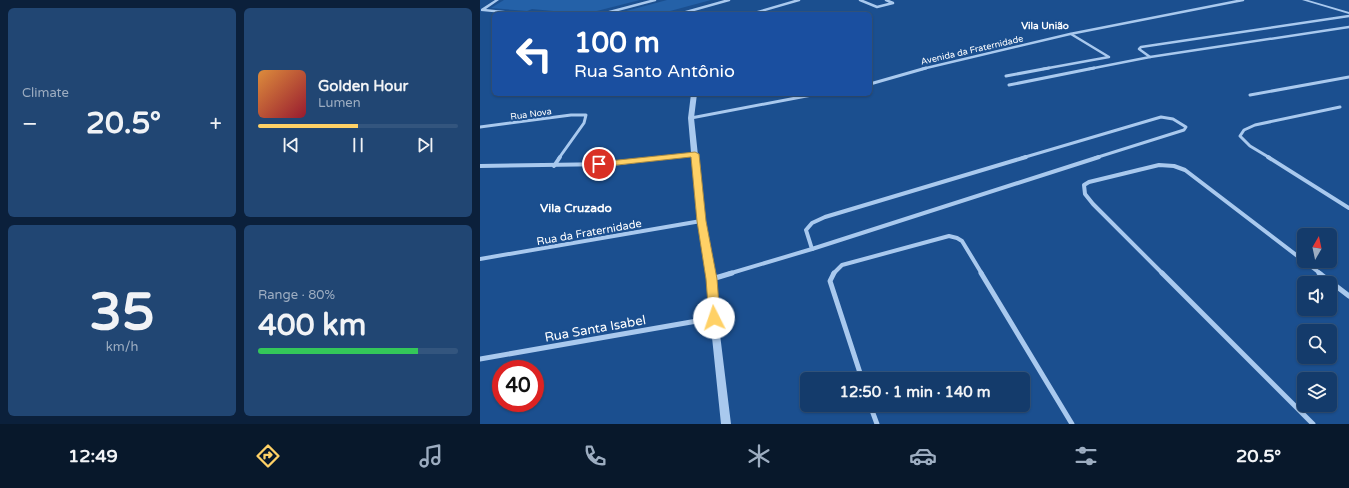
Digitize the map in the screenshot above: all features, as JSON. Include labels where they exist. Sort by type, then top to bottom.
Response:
[{"type":"street","points":[[481,10],[497,0]]},
{"type":"street","points":[[610,12],[655,0]]},
{"type":"street","points":[[686,12],[729,0]]},
{"type":"street","points":[[758,12],[799,0]]},
{"type":"street","points":[[860,0],[877,7],[894,3],[886,0]]},
{"type":"street","name":"Avenida da Fraternidade","points":[[872,83],[944,63],[1070,34],[1243,0]]},
{"type":"street","points":[[1304,0],[1349,15]]},
{"type":"street","points":[[481,10],[503,12]]},
{"type":"street","points":[[1150,57],[1139,49],[1141,47],[1349,15]]},
{"type":"street","points":[[1009,85],[1150,57],[1349,27]]},
{"type":"street","points":[[1006,76],[1109,57],[1070,34]]},
{"type":"street","points":[[1250,95],[1349,77]]},
{"type":"street","points":[[694,96],[691,118],[701,221],[712,279],[714,318],[726,424]]},
{"type":"street","points":[[691,118],[806,96]]},
{"type":"street","points":[[1340,107],[1255,125],[1246,128],[1241,132],[1240,136],[1250,146],[1349,208]]},
{"type":"street","name":"Rua Nova","points":[[480,127],[584,114],[586,115],[584,123],[554,166]]},
{"type":"street","points":[[712,279],[812,249],[1184,130],[1186,127],[1173,118],[1161,117],[825,218],[812,223],[806,230],[812,249]]},
{"type":"street","points":[[480,166],[612,164],[695,154]]},
{"type":"street","points":[[1313,424],[1093,204],[1085,194],[1084,185],[1089,182],[1159,165],[1174,166],[1185,170],[1349,296]]},
{"type":"street","name":"Rua da Fraternidade","points":[[480,259],[701,221]]},
{"type":"street","points":[[860,372],[830,280],[835,271],[842,265],[949,236],[957,237],[962,241],[1072,424]]},
{"type":"street","name":"Rua Santa Isabel","points":[[480,359],[714,318]]},
{"type":"street","points":[[873,412],[877,424]]},
{"type":"shaded area","points":[[504,0],[640,0],[593,12],[564,12],[532,9],[527,11],[491,8]]},
{"type":"shaded area","points":[[667,0],[711,0],[666,12],[622,12]]},
{"type":"district","name":"Vila União","points":[[1045,25]]},
{"type":"district","name":"Vila Cruzado","points":[[576,208]]},
{"type":"route","points":[[599,164],[612,164],[695,154],[701,221],[712,279],[714,318]]}]
